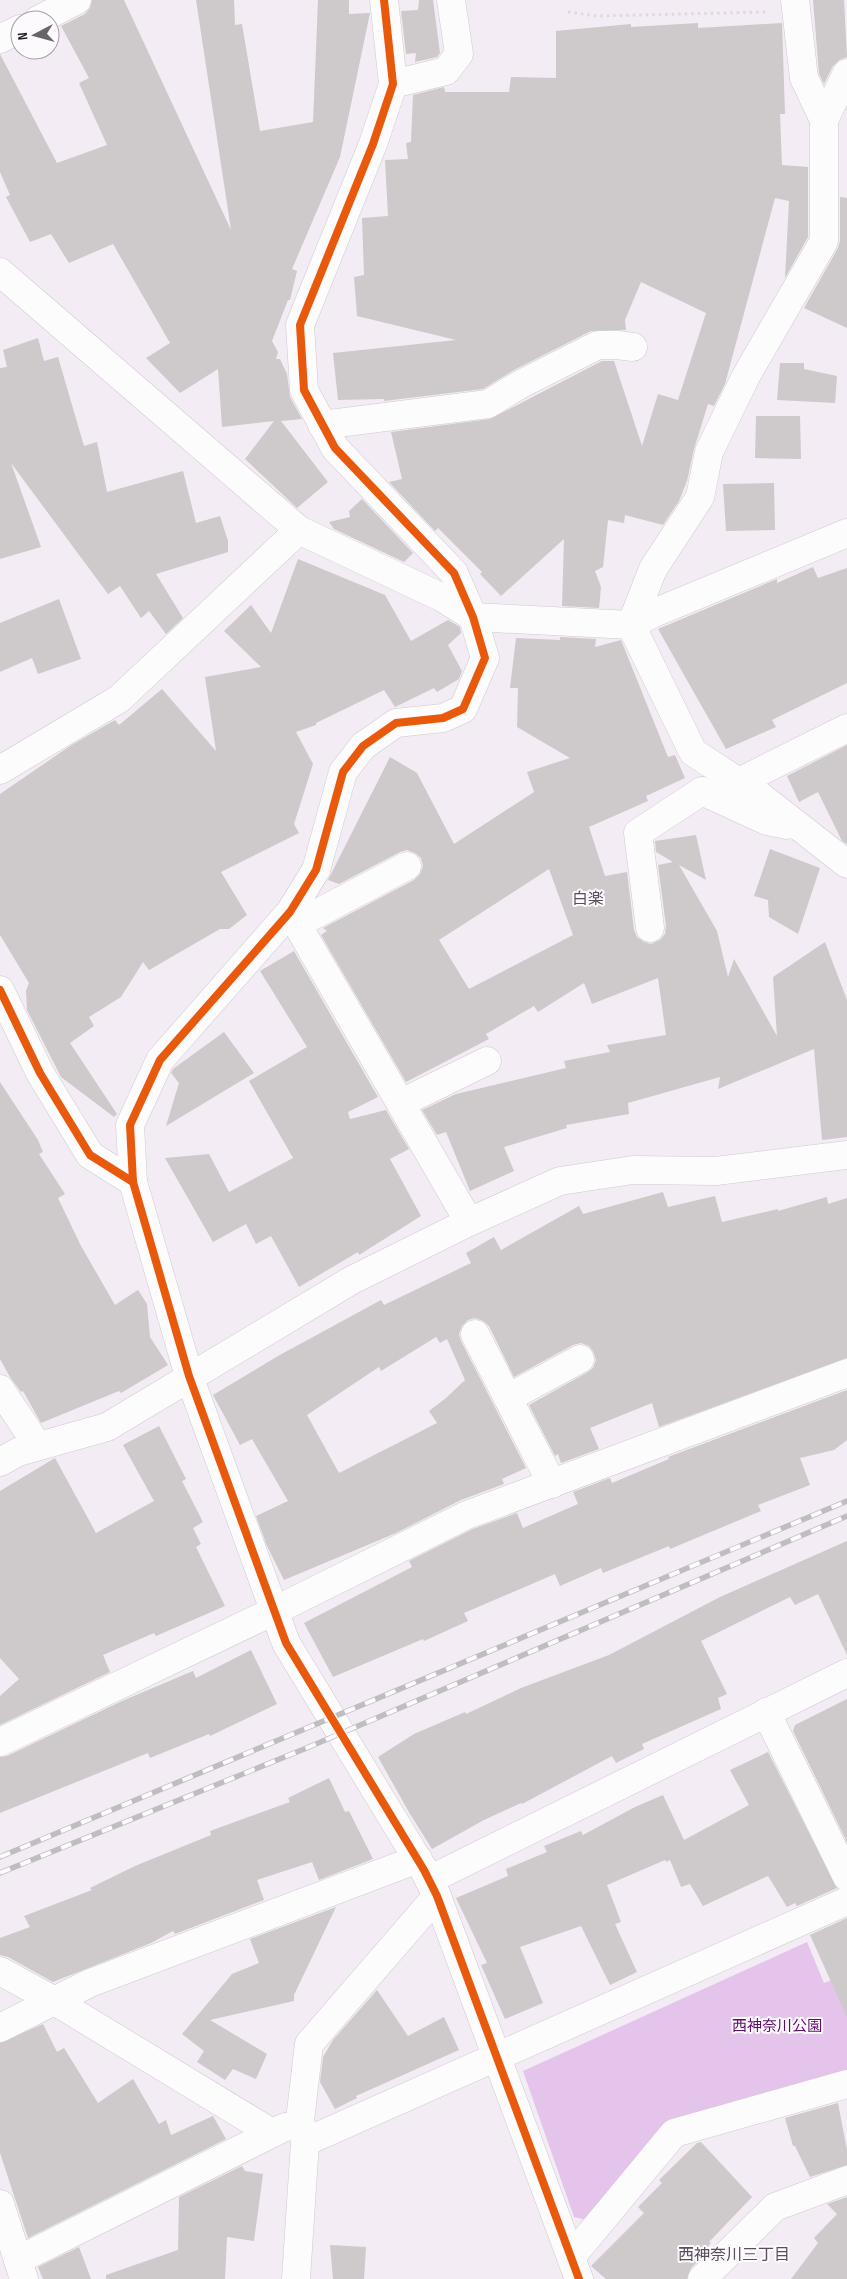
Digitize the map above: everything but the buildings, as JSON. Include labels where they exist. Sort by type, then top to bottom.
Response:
[{"type":"street","points":[[58,10],[77,0]]},
{"type":"street","points":[[384,0],[393,84],[373,144],[300,325],[304,390],[335,448],[454,573],[473,617],[485,658],[463,709],[443,718],[396,723],[363,746],[344,772],[316,870],[294,918],[160,1060],[130,1124],[133,1182],[189,1376],[286,1642],[428,1878],[576,2268]]},
{"type":"street","points":[[393,84],[446,71],[459,54],[451,0]]},
{"type":"street","points":[[795,6],[804,78],[824,120],[824,242],[746,376],[710,452],[700,498],[653,569],[631,625],[693,752],[739,782],[847,864]]},
{"type":"street","points":[[824,120],[847,74]]},
{"type":"street","points":[[5,282],[299,530],[440,597],[473,617],[631,625],[654,613],[847,533]]},
{"type":"street","points":[[322,425],[488,404],[521,384],[598,346],[617,345],[633,347]]},
{"type":"street","points":[[0,770],[119,699],[299,530]]},
{"type":"street","points":[[739,782],[847,728]]},
{"type":"street","points":[[650,928],[638,833],[702,791],[767,821],[800,827]]},
{"type":"street","points":[[294,918],[407,866]]},
{"type":"street","points":[[294,918],[469,1222]]},
{"type":"street","points":[[0,990],[40,1073],[90,1154],[133,1182]]},
{"type":"street","points":[[401,1102],[486,1061]]},
{"type":"street","points":[[0,1462],[18,1452],[107,1427],[189,1376],[352,1280],[469,1222],[560,1181],[633,1170],[716,1171],[847,1155]]},
{"type":"street","points":[[475,1334],[552,1484]]},
{"type":"street","points":[[508,1398],[580,1359]]},
{"type":"street","points":[[0,1742],[274,1611],[467,1515],[847,1373]]},
{"type":"street","points":[[0,1389],[38,1446]]},
{"type":"street","points":[[0,2028],[52,2000],[90,1983],[428,1878],[847,1673]]},
{"type":"street","points":[[766,1712],[847,1877]]},
{"type":"street","points":[[296,2279],[302,2131],[309,2044],[428,1878]]},
{"type":"street","points":[[0,2204],[16,2271],[272,2133],[302,2131],[497,2057],[847,1901]]},
{"type":"street","points":[[0,1971],[52,2000],[272,2133]]},
{"type":"street","points":[[576,2268],[674,2133],[847,2084]]},
{"type":"street","points":[[702,2279],[776,2206],[847,2180]]},
{"type":"path","points":[[568,12],[597,16],[795,6]]},
{"type":"green space","name":"西神奈川公園","points":[[807,1942],[824,1983],[847,1974],[847,2072],[666,2125],[587,2220],[574,2217],[523,2071]]},
{"type":"railway","points":[[0,1857],[847,1501]]},
{"type":"railway","points":[[0,1873],[309,1747],[847,1516]]},
{"type":"cycle path","points":[[133,1182],[130,1125],[160,1060],[290,912],[316,870],[343,772],[363,746],[396,723],[443,718],[463,709],[485,658],[473,617],[454,573],[335,448],[304,390],[300,325],[373,144],[393,84],[384,0]]},
{"type":"cycle path","points":[[0,990],[40,1073],[90,1155],[133,1182],[189,1376],[286,1643],[424,1870],[437,1896],[579,2279]]},
{"type":"district","name":"白楽","points":[[588,898]]},
{"type":"district","name":"西神奈川三丁目","points":[[734,2254]]}]
